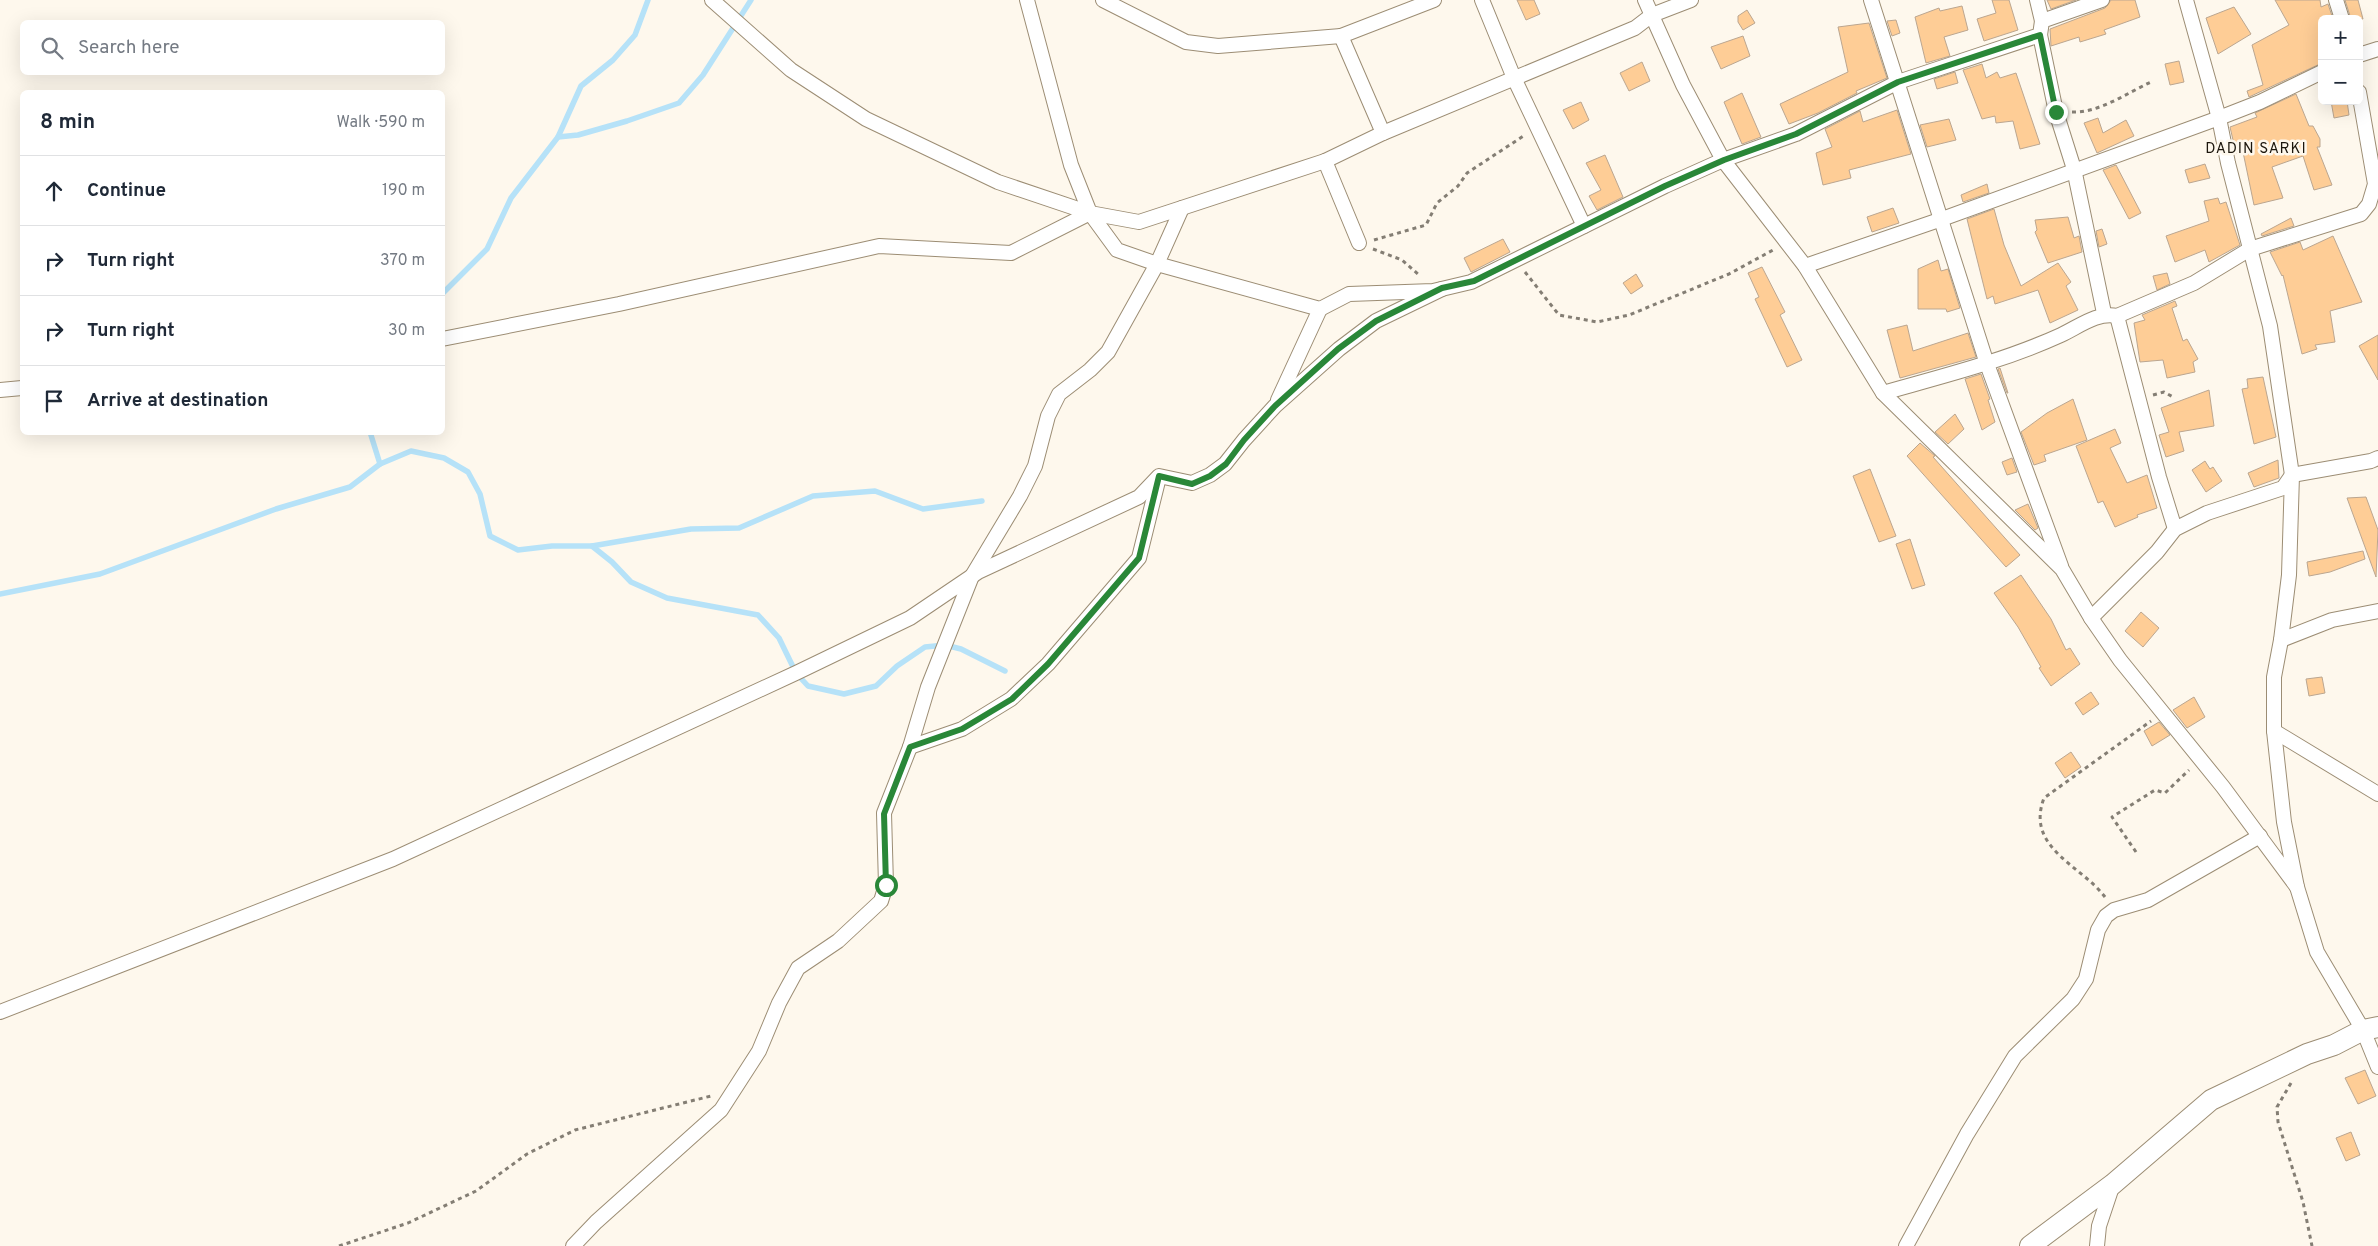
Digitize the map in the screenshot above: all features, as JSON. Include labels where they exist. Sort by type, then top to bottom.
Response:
[{"type":"street","points":[[712,0],[791,70],[866,119],[998,182],[1090,213],[1139,222],[1325,161],[1383,133],[1635,28],[1652,15],[1691,0]]},
{"type":"street","points":[[1027,0],[1071,165],[1090,213],[1117,250],[1157,264],[1320,309]]},
{"type":"street","points":[[1103,0],[1186,42],[1218,46],[1341,36],[1434,0]]},
{"type":"street","points":[[1482,0],[1536,128],[1584,226]]},
{"type":"street","points":[[1645,0],[1683,85],[1724,160],[1805,266],[1883,393],[2062,569]]},
{"type":"street","points":[[1871,0],[1987,364],[2062,569],[2091,618],[2161,713],[2200,759],[2297,887]]},
{"type":"street","points":[[2037,0],[2042,21],[2040,35],[2056,112],[2074,169],[2111,315],[2175,529]]},
{"type":"street","points":[[2042,21],[2102,0]]},
{"type":"street","points":[[2186,0],[2219,118],[2270,326],[2292,475],[2289,575],[2281,640],[2274,677],[2274,731],[2284,822],[2297,887],[2317,952],[2370,1029],[2378,1067]]},
{"type":"street","points":[[2336,0],[2341,15]]},
{"type":"street","points":[[1275,406],[1320,309],[1348,294],[1442,288],[1471,282],[1724,160],[1796,134],[1898,82],[2040,35]]},
{"type":"street","points":[[1341,36],[1383,133]]},
{"type":"street","points":[[2363,54],[2378,49]]},
{"type":"street","points":[[1805,266],[1942,219],[2074,169],[2219,118],[2260,102],[2318,74]]},
{"type":"street","points":[[1883,393],[1987,364],[2194,283],[2250,249],[2362,214],[2369,204],[2375,184],[2361,105]]},
{"type":"street","points":[[1325,161],[1358,243]]},
{"type":"street","points":[[573,1246],[596,1222],[721,1110],[759,1051],[779,1002],[798,968],[838,941],[881,902],[886,885],[884,814],[910,747],[928,687],[972,576],[1031,473],[1048,416],[1059,394],[1090,370],[1108,352],[1157,264],[1182,208]]},
{"type":"street","points":[[445,338],[619,304],[879,246],[1011,253],[1090,213]]},
{"type":"street","points":[[1159,476],[1192,484],[1210,476],[1226,464],[1244,440],[1275,406],[1338,349],[1376,321],[1442,288]]},
{"type":"street","points":[[0,390],[20,388]]},
{"type":"street","points":[[2091,618],[2158,552],[2175,529],[2207,513],[2283,488],[2292,475],[2378,458]]},
{"type":"street","points":[[0,1012],[393,859],[910,618],[972,576],[1139,497],[1159,476]]},
{"type":"street","points":[[910,747],[962,729],[1012,699],[1048,664],[1139,558],[1159,476]]},
{"type":"street","points":[[2281,640],[2332,620],[2378,611]]},
{"type":"street","points":[[2274,731],[2378,794]]},
{"type":"street","points":[[1906,1246],[1967,1134],[2015,1056],[2073,999],[2086,979],[2098,930],[2106,916],[2114,910],[2148,900],[2260,836]]},
{"type":"street","points":[[2030,1246],[2113,1184],[2210,1100],[2308,1054],[2334,1046],[2370,1029]]},
{"type":"street","points":[[2097,1246],[2099,1226],[2113,1184]]},
{"type":"path","points":[[2056,112],[2082,112],[2151,82]]},
{"type":"path","points":[[1358,243],[1426,225],[1437,203],[1458,186],[1467,173],[1536,128]]},
{"type":"path","points":[[1514,261],[1533,280],[1560,315],[1597,322],[1629,315],[1729,274],[1787,242]]},
{"type":"path","points":[[1358,243],[1402,260],[1417,275],[1425,276]]},
{"type":"path","points":[[2114,910],[2097,887],[2069,866],[2045,839],[2039,824],[2040,808],[2044,798],[2161,713]]},
{"type":"path","points":[[2136,852],[2112,817],[2155,790],[2165,793],[2200,759]]},
{"type":"path","points":[[2308,1054],[2277,1107],[2278,1122],[2303,1202],[2312,1246]]},
{"type":"path","points":[[339,1246],[408,1223],[476,1191],[527,1154],[575,1130],[733,1091]]},
{"type":"building","points":[[1517,0],[1534,0],[1540,14],[1526,20]]},
{"type":"building","points":[[1992,0],[2009,0],[2018,30],[1984,41],[1977,19],[1996,13]]},
{"type":"building","points":[[2047,0],[2076,0],[2051,9]]},
{"type":"building","points":[[2111,0],[2135,0],[2140,17],[2104,30],[2106,34],[2080,42],[2079,37],[2051,46],[2050,29],[2105,8]]},
{"type":"building","points":[[2275,0],[2320,0],[2321,7],[2328,4],[2332,15],[2318,15],[2318,65],[2249,97],[2247,91],[2263,85],[2252,45],[2289,25]]},
{"type":"building","points":[[2345,0],[2358,0],[2362,15],[2350,15]]},
{"type":"building","points":[[1962,6],[1968,30],[1944,37],[1950,56],[1926,63],[1915,17],[1939,8],[1940,11]]},
{"type":"building","points":[[2234,7],[2251,34],[2218,54],[2206,18]]},
{"type":"building","points":[[1747,10],[1755,23],[1743,30],[1738,22],[1738,16]]},
{"type":"building","points":[[1896,20],[1900,33],[1892,36],[1887,21]]},
{"type":"building","points":[[1869,23],[1887,78],[1856,91],[1857,93],[1818,113],[1789,124],[1780,104],[1848,72],[1838,27]]},
{"type":"building","points":[[1743,36],[1750,56],[1721,69],[1711,47]]},
{"type":"building","points":[[2179,61],[2184,82],[2170,85],[2165,64]]},
{"type":"building","points":[[1642,62],[1650,81],[1629,91],[1620,73]]},
{"type":"building","points":[[1982,64],[1986,78],[1997,72],[2000,78],[2016,73],[2040,144],[2020,149],[2013,121],[1996,123],[1995,116],[1982,119],[1963,70]]},
{"type":"building","points":[[1955,72],[1958,83],[1937,89],[1934,79]]},
{"type":"building","points":[[1742,93],[1761,137],[1742,144],[1724,102]]},
{"type":"building","points":[[2296,94],[2309,126],[2313,126],[2320,139],[2320,147],[2317,147],[2332,185],[2314,190],[2303,156],[2272,167],[2283,198],[2254,205],[2243,152],[2236,153],[2230,127],[2257,117],[2255,113]]},
{"type":"building","points":[[1581,102],[1589,120],[1573,129],[1563,110]]},
{"type":"building","points":[[2332,105],[2348,105],[2349,115],[2334,118]]},
{"type":"building","points":[[1897,110],[1911,154],[1849,170],[1851,178],[1823,185],[1816,153],[1832,147],[1825,129],[1860,111],[1863,122]]},
{"type":"building","points":[[2098,118],[2103,133],[2126,120],[2134,136],[2097,153],[2084,123]]},
{"type":"building","points":[[1949,119],[1956,140],[1927,147],[1920,125]]},
{"type":"building","points":[[1605,155],[1623,197],[1597,210],[1589,196],[1601,190],[1586,163]]},
{"type":"building","points":[[2205,164],[2210,178],[2189,183],[2185,170]]},
{"type":"building","points":[[2116,165],[2141,213],[2129,219],[2103,170]]},
{"type":"building","points":[[1987,184],[1989,193],[1963,202],[1961,195]]},
{"type":"building","points":[[2218,198],[2220,204],[2226,202],[2240,245],[2209,262],[2205,250],[2175,262],[2166,236],[2209,221],[2204,201]]},
{"type":"building","points":[[1893,208],[1899,223],[1872,232],[1867,217]]},
{"type":"building","points":[[1994,209],[2004,245],[2021,286],[2058,263],[2071,282],[2066,286],[2078,310],[2050,323],[2038,290],[1995,304],[1993,296],[1987,299],[1967,219]]},
{"type":"building","points":[[2068,217],[2074,238],[2079,236],[2082,252],[2048,263],[2035,232],[2037,230],[2035,220]]},
{"type":"building","points":[[2291,218],[2294,226],[2262,236],[2261,234]]},
{"type":"building","points":[[2102,229],[2107,244],[2099,247],[2096,231]]},
{"type":"building","points":[[2333,236],[2362,302],[2330,311],[2335,342],[2315,345],[2317,349],[2302,354],[2283,275],[2270,252],[2300,242],[2303,250]]},
{"type":"building","points":[[1503,239],[1510,252],[1471,272],[1464,258]]},
{"type":"building","points":[[1938,260],[1941,271],[1948,269],[1960,308],[1947,312],[1946,309],[1918,309],[1918,269]]},
{"type":"building","points":[[1762,267],[1785,312],[1780,315],[1802,360],[1787,367],[1755,299],[1759,297],[1748,273]]},
{"type":"building","points":[[2167,273],[2170,284],[2157,290],[2153,276]]},
{"type":"building","points":[[1636,274],[1643,286],[1631,294],[1623,283]]},
{"type":"building","points":[[2175,301],[2177,306],[2172,308],[2183,341],[2187,339],[2198,359],[2193,362],[2195,372],[2167,378],[2163,360],[2140,362],[2134,323],[2145,320],[2142,315]]},
{"type":"building","points":[[1907,325],[1913,351],[1968,333],[1976,357],[1900,378],[1887,330]]},
{"type":"building","points":[[2378,335],[2378,380],[2359,346]]},
{"type":"building","points":[[2000,368],[2008,393],[1998,369]]},
{"type":"building","points":[[1981,374],[1990,399],[1988,400],[1995,422],[1982,430],[1965,379]]},
{"type":"building","points":[[2263,377],[2276,437],[2254,444],[2242,389],[2248,388],[2247,379]]},
{"type":"building","points":[[2209,390],[2214,426],[2179,432],[2184,451],[2166,457],[2159,435],[2169,432],[2161,408]]},
{"type":"building","points":[[2073,399],[2087,440],[2044,455],[2046,461],[2034,465],[2021,432],[2047,413]]},
{"type":"building","points":[[1955,414],[1964,429],[1948,444],[1935,432]]},
{"type":"building","points":[[2115,429],[2121,443],[2110,448],[2127,483],[2147,475],[2157,508],[2137,515],[2138,517],[2115,527],[2103,501],[2098,503],[2076,446]]},
{"type":"building","points":[[1920,443],[1935,456],[1933,457],[2020,555],[2006,567],[1907,456]]},
{"type":"building","points":[[2012,458],[2017,472],[2007,475],[2002,462]]},
{"type":"building","points":[[2278,460],[2279,478],[2254,487],[2248,473]]},
{"type":"building","points":[[2205,461],[2210,469],[2213,467],[2222,481],[2206,492],[2192,470]]},
{"type":"building","points":[[1870,469],[1896,536],[1879,542],[1853,476]]},
{"type":"building","points":[[2366,497],[2378,530],[2376,577],[2347,498]]},
{"type":"building","points":[[2028,504],[2038,528],[2035,530],[2015,510]]},
{"type":"building","points":[[1910,539],[1925,585],[1912,589],[1896,544]]},
{"type":"building","points":[[2363,551],[2365,559],[2330,572],[2309,576],[2307,562]]},
{"type":"building","points":[[2021,575],[2051,619],[2066,650],[2070,648],[2080,664],[2051,686],[2039,668],[2041,667],[2018,627],[1994,593]]},
{"type":"building","points":[[2141,612],[2159,628],[2143,647],[2125,631]]},
{"type":"building","points":[[2322,677],[2325,693],[2309,696],[2306,679]]},
{"type":"building","points":[[2091,692],[2099,704],[2083,715],[2075,703]]},
{"type":"building","points":[[2194,697],[2205,717],[2187,728],[2173,710]]},
{"type":"building","points":[[2159,722],[2170,735],[2152,746],[2144,731]]},
{"type":"building","points":[[2071,752],[2081,767],[2065,778],[2055,763]]},
{"type":"building","points":[[2365,1070],[2376,1096],[2358,1104],[2345,1078]]},
{"type":"building","points":[[2351,1132],[2360,1155],[2346,1161],[2336,1138]]},
{"type":"waterway","points":[[558,137],[581,86],[613,60],[635,35],[648,0]]},
{"type":"waterway","points":[[445,291],[487,249],[511,198],[558,137],[578,135],[679,103],[703,75],[751,0]]},
{"type":"waterway","points":[[371,435],[380,464]]},
{"type":"waterway","points":[[0,594],[100,574],[276,509],[350,487],[380,464],[411,451],[444,458],[468,472],[480,494],[490,536],[518,550],[552,546],[592,546],[612,562],[631,582],[667,598],[758,615],[779,638],[796,673],[808,686],[844,694],[876,686],[897,666],[925,647],[945,645],[961,649],[1005,671]]},
{"type":"waterway","points":[[592,546],[691,529],[739,528],[813,496],[875,491],[923,509],[982,501]]},
{"type":"district","name":"DADIN SARKI","points":[[2256,148]]},
{"type":"route","points":[[886,885],[884,814],[898,773],[910,747],[962,729],[1012,699],[1048,664],[1139,558],[1159,476],[1192,484],[1210,476],[1226,464],[1244,440],[1275,406],[1338,349],[1376,321],[1442,288],[1474,281],[1665,186],[1724,160],[1796,134],[1898,82],[2040,35],[2056,112]]}]
